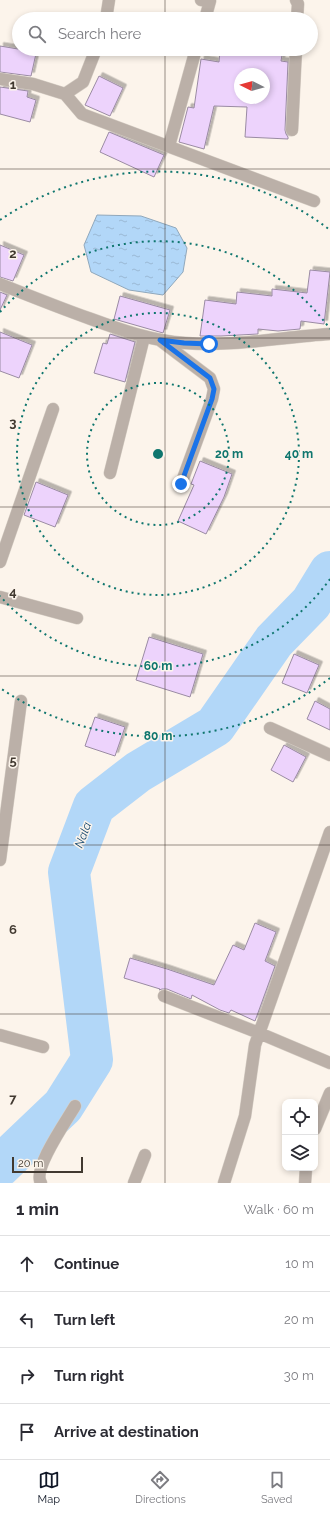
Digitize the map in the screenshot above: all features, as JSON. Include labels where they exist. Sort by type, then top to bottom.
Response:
[{"type":"street","points":[[107,12],[109,0]]},
{"type":"street","points":[[201,0],[210,1],[207,12]]},
{"type":"street","points":[[296,0],[298,4],[297,12]]},
{"type":"street","points":[[65,94],[83,82],[93,56]]},
{"type":"street","points":[[169,146],[194,56]]},
{"type":"street","points":[[292,130],[296,56]]},
{"type":"street","points":[[0,79],[33,84],[65,94],[82,114],[314,201]]},
{"type":"street","points":[[0,284],[54,306],[144,337],[160,340],[184,343],[237,344],[299,336],[330,334]]},
{"type":"street","points":[[110,473],[144,337]]},
{"type":"street","points":[[160,340],[210,378],[214,389],[212,399],[181,484]]},
{"type":"street","points":[[1,556],[53,409]]},
{"type":"street","points":[[0,597],[77,618]]},
{"type":"street","points":[[0,860],[21,700]]},
{"type":"street","points":[[270,728],[330,755]]},
{"type":"street","points":[[224,1183],[245,1116],[253,1053],[259,1033],[330,832]]},
{"type":"street","points":[[164,996],[330,1062]]},
{"type":"street","points":[[0,1035],[42,1047]]},
{"type":"street","points":[[318,1122],[330,1093]]},
{"type":"street","points":[[42,1183],[40,1180],[40,1174],[43,1161],[76,1106]]},
{"type":"street","points":[[134,1183],[144,1155]]},
{"type":"street","points":[[305,1183],[306,1171]]},
{"type":"water","points":[[97,215],[141,216],[176,228],[187,248],[183,272],[163,295],[129,290],[91,272],[84,245]]},
{"type":"building","points":[[0,46],[12,48],[12,56],[35,56],[31,76],[0,72]]},
{"type":"building","points":[[219,56],[282,56],[281,61],[288,62],[285,130],[288,139],[245,137],[247,107],[214,106],[204,149],[179,142],[188,107],[194,108],[201,59],[219,62]]},
{"type":"building","points":[[99,76],[123,88],[110,116],[85,105]]},
{"type":"building","points":[[0,87],[28,91],[27,97],[36,100],[30,122],[0,114]]},
{"type":"building","points":[[109,132],[164,155],[154,177],[100,152]]},
{"type":"building","points":[[0,245],[24,255],[13,281],[0,277]]},
{"type":"building","points":[[310,270],[330,272],[324,324],[301,321],[300,329],[278,331],[258,329],[258,334],[200,336],[205,300],[236,304],[237,292],[272,296],[272,289],[307,293]]},
{"type":"building","points":[[0,292],[7,295],[0,310]]},
{"type":"building","points":[[120,296],[170,310],[163,333],[114,319]]},
{"type":"building","points":[[0,332],[32,345],[19,378],[0,371]]},
{"type":"building","points":[[110,334],[135,342],[125,382],[94,373],[103,343],[107,344]]},
{"type":"building","points":[[200,461],[232,474],[224,497],[206,534],[178,521],[194,485],[191,484]]},
{"type":"building","points":[[36,482],[68,495],[55,527],[24,515]]},
{"type":"building","points":[[149,637],[203,654],[190,697],[136,680]]},
{"type":"building","points":[[294,654],[319,665],[307,693],[282,683]]},
{"type":"building","points":[[315,701],[330,709],[330,730],[307,719]]},
{"type":"building","points":[[95,717],[125,727],[115,756],[85,746]]},
{"type":"building","points":[[284,745],[306,757],[293,782],[271,770]]},
{"type":"building","points":[[255,923],[276,932],[265,961],[275,966],[255,1021],[231,1010],[229,1013],[220,1010],[192,995],[191,999],[167,989],[159,990],[160,989],[124,978],[130,958],[214,985],[233,945],[244,950]]},
{"type":"waterway","name":"Nala","points":[[0,1166],[63,1106],[92,1060],[69,872],[94,806],[138,772],[215,726],[274,641],[311,603],[330,572]]},
{"type":"route","points":[[181,484],[214,394],[214,389],[210,378],[160,340],[209,344]]}]
